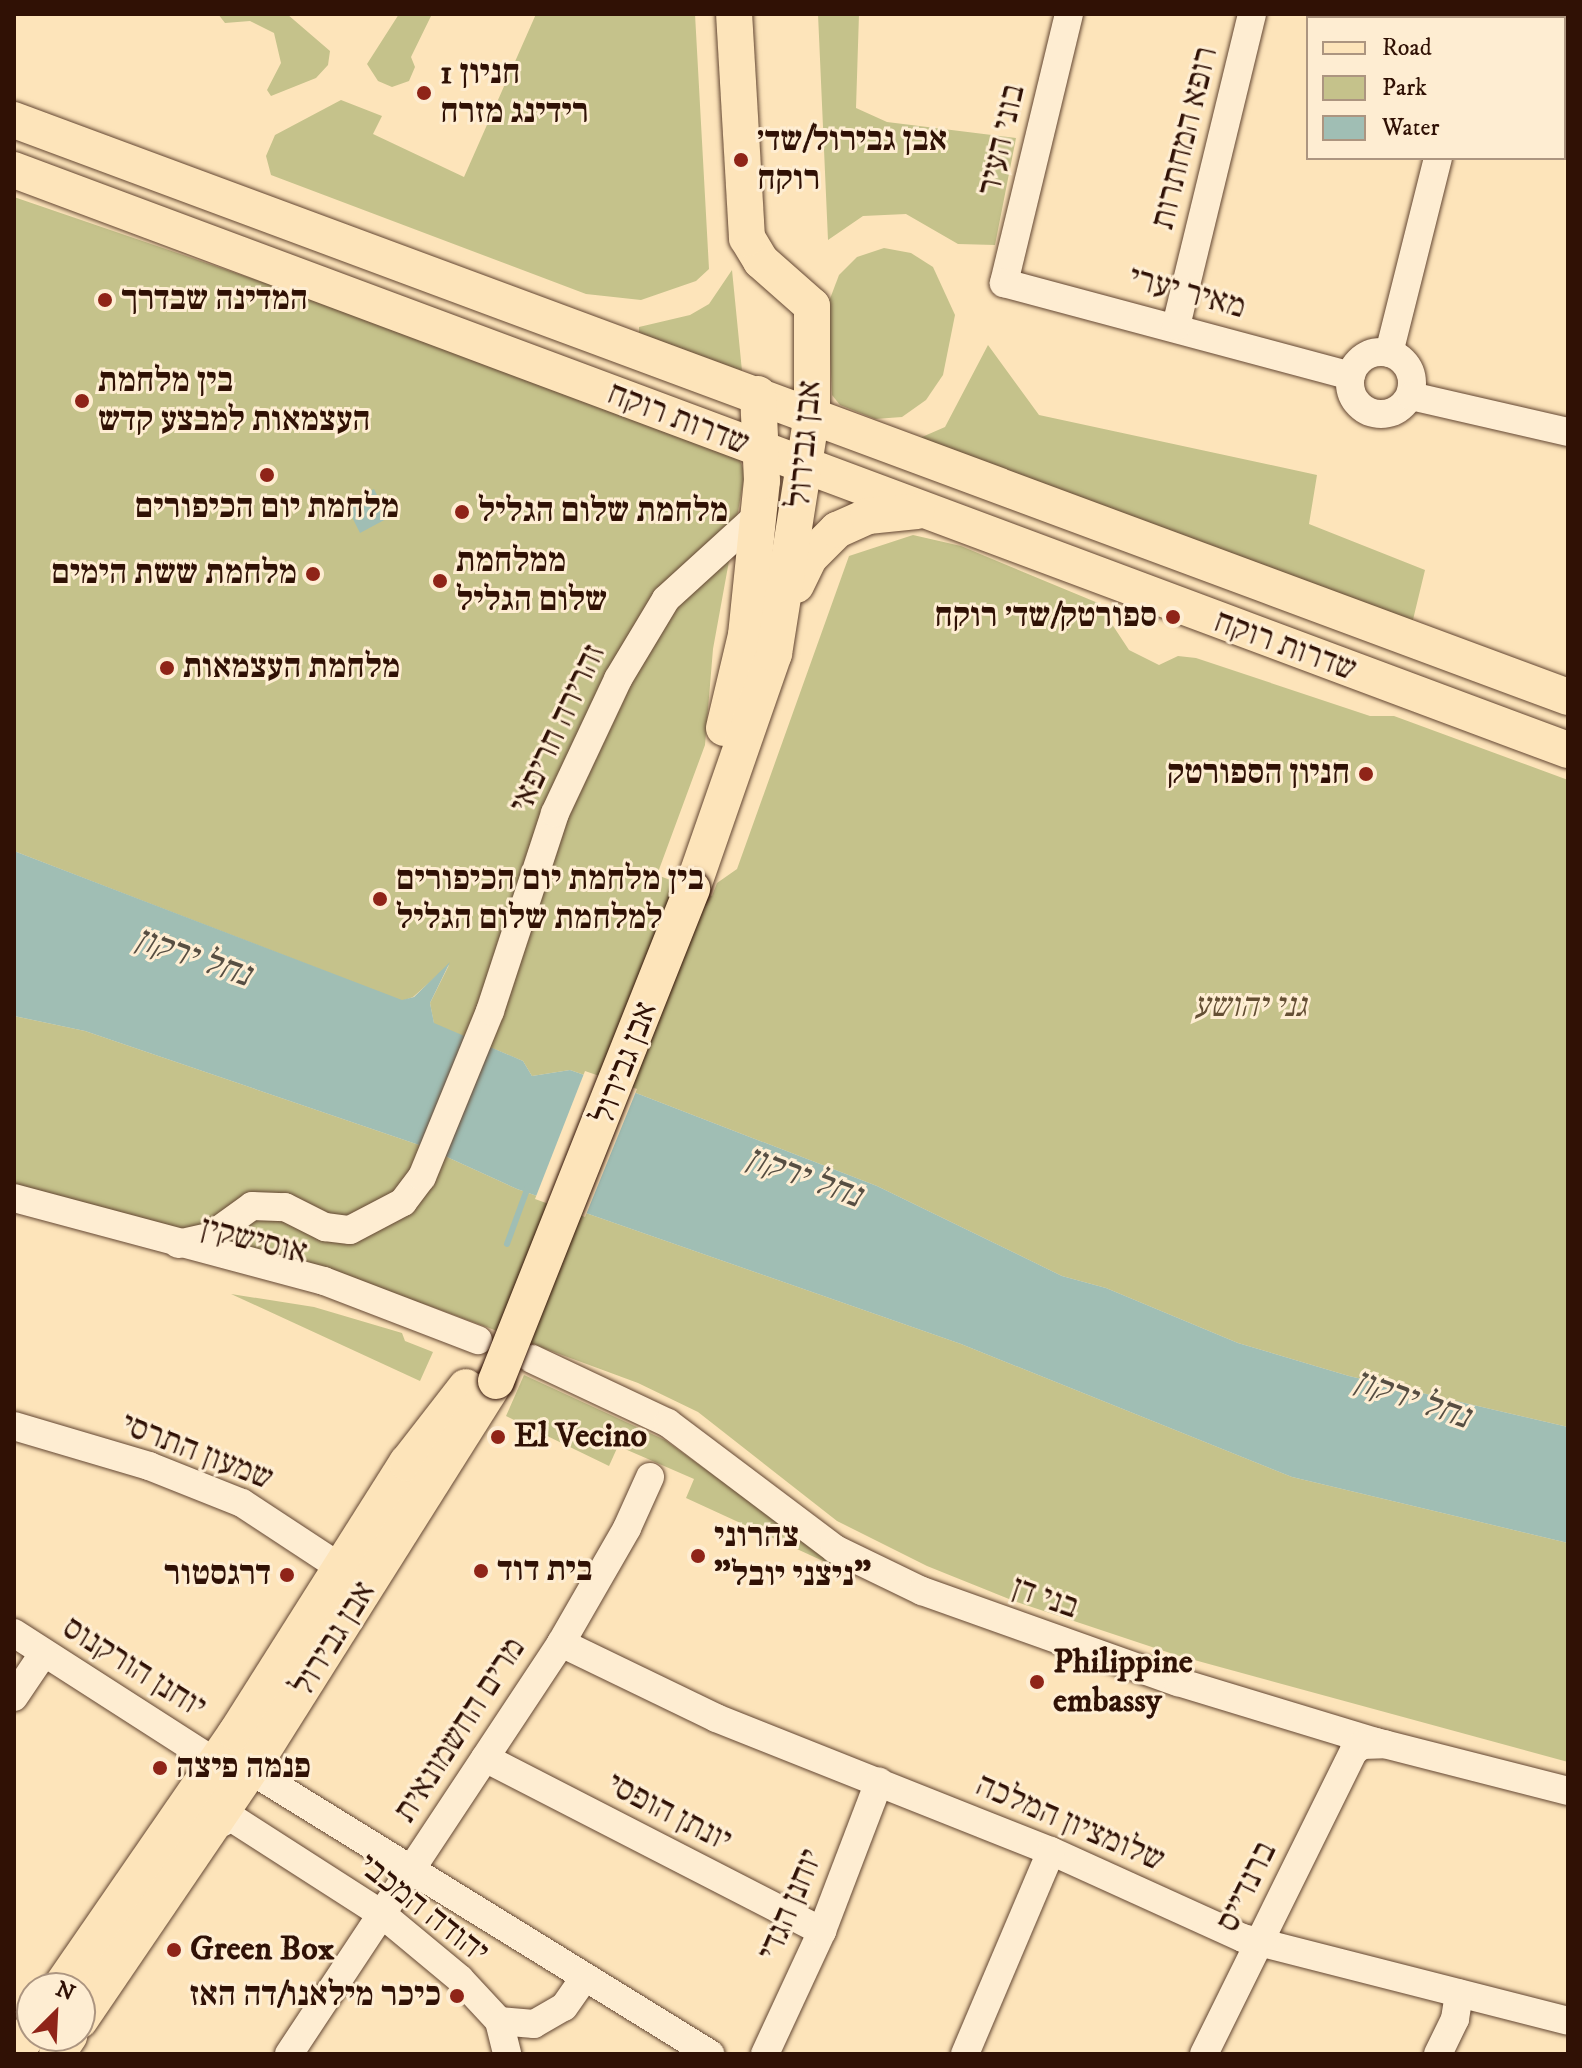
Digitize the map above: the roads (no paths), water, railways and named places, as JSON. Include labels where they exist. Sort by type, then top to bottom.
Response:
[{"type":"main road","name":"אבן גבירול","points":[[72,1972],[234,1765],[483,1364],[774,654],[785,608],[807,467],[812,414],[812,306],[761,261],[747,238],[734,14]]},
{"type":"main road","name":"שדרות רוקח","points":[[14,120],[1568,697]]},
{"type":"main road","name":"שדרות רוקח","points":[[14,170],[1568,750]]},
{"type":"main road","name":"אבן גבירול","points":[[682,884],[738,680],[762,451],[758,394]]},
{"type":"main road","points":[[785,608],[809,558],[837,530],[868,516],[923,511]]},
{"type":"main road","name":"אבן גבירול","points":[[96,1996],[209,1829],[234,1765],[341,1568],[407,1463],[446,1418],[483,1364]]},
{"type":"street","name":"בוני העיר","points":[[1004,283],[1069,14]]},
{"type":"street","name":"רופא המחתרות","points":[[1176,326],[1252,14]]},
{"type":"street","points":[[1389,353],[1437,160]]},
{"type":"street","name":"מאיר יערי","points":[[1004,283],[1176,326],[1351,376]]},
{"type":"street","points":[[1389,353],[1407,365],[1411,396],[1387,415],[1367,411],[1352,396],[1351,376],[1369,354],[1389,353]]},
{"type":"street","points":[[1411,396],[1568,432]]},
{"type":"street","name":"זהרירה חריפאי","points":[[242,1211],[267,1203],[325,1227],[350,1230],[403,1202],[422,1177],[490,1011],[545,839],[618,679],[666,599],[756,517]]},
{"type":"street","name":"אוסישקין","points":[[14,1198],[119,1230],[324,1281],[379,1305],[483,1364]]},
{"type":"street","points":[[178,1244],[209,1237],[242,1211]]},
{"type":"street","points":[[242,1211],[231,1232],[229,1257],[252,1280]]},
{"type":"street","name":"אוסישקין","points":[[119,1230],[142,1247],[252,1280],[379,1305]]},
{"type":"street","name":"בני דן","points":[[1568,1777],[1182,1670],[927,1579],[829,1530],[737,1456],[673,1413],[628,1390],[540,1362],[668,1423],[828,1544],[922,1591],[1354,1743],[1386,1744],[1568,1791]]},
{"type":"street","name":"שמעון התרסי","points":[[14,1426],[149,1466],[242,1503],[341,1568]]},
{"type":"street","name":"מרים החשמונאית","points":[[289,2054],[561,1643],[627,1528],[650,1477]]},
{"type":"street","name":"יוחנן הורקנוס","points":[[14,1633],[43,1654],[234,1765]]},
{"type":"street","name":"שלומציון המלכה","points":[[561,1643],[716,1718],[1051,1851],[1260,1943],[1568,2021]]},
{"type":"street","points":[[14,1697],[43,1654]]},
{"type":"street","points":[[1329,1709],[1348,1723],[1354,1743]]},
{"type":"street","name":"ברנדייס","points":[[1204,2054],[1354,1743]]},
{"type":"street","name":"יונתן הופסי","points":[[485,1758],[822,1931]]},
{"type":"street","name":"יהודה המכבי","points":[[234,1765],[411,1869],[710,2054]]},
{"type":"street","name":"יוחנן הגדי","points":[[765,2054],[822,1931],[879,1782]]},
{"type":"street","name":"יהודה המכבי","points":[[209,1829],[232,1818],[383,1915],[460,1979],[499,2021]]},
{"type":"street","points":[[965,2054],[1051,1851]]},
{"type":"street","points":[[507,2054],[499,2021],[534,2024],[564,2007],[584,1978]]},
{"type":"street","points":[[1438,2054],[1455,2019],[1459,1993]]},
{"type":"water","points":[[374,489],[388,518],[360,533],[345,503]]},
{"type":"water","name":"נחל ירקון","points":[[14,851],[402,1000],[414,997],[450,962],[430,1003],[434,1023],[523,1061],[532,1076],[570,1070],[636,1093],[877,1186],[1062,1276],[1106,1288],[1238,1343],[1349,1376],[1568,1427],[1568,1543],[1292,1477],[961,1344],[517,1189],[425,1147],[85,1031],[14,1016]]},
{"type":"waterway","points":[[507,1244],[528,1187]]},
{"type":"place","name":"1 חניון רידינג מזרח","points":[[424,93]]},
{"type":"place","name":"אבן גבירול/שד׳ רוקח","points":[[741,160]]},
{"type":"place","name":"המדינה שבדרך","points":[[105,300]]},
{"type":"place","name":"בין מלחמת העצמאות למבצע קדש","points":[[82,401]]},
{"type":"place","name":"מלחמת יום הכיפורים","points":[[267,475]]},
{"type":"place","name":"מלחמת שלום הגליל","points":[[462,512]]},
{"type":"place","name":"מלחמת ששת הימים","points":[[313,574]]},
{"type":"place","name":"ממלחמת שלום הגליל","points":[[440,581]]},
{"type":"place","name":"ספורטק/שד׳ רוקח","points":[[1173,617]]},
{"type":"place","name":"מלחמת העצמאות","points":[[167,668]]},
{"type":"place","name":"חניון הספורטק","points":[[1366,774]]},
{"type":"place","name":"בין מלחמת יום הכיפורים למלחמת שלום הגליל","points":[[380,899]]},
{"type":"place","name":"El Vecino","points":[[498,1437]]},
{"type":"place","name":"צהרוני \"ניצני יובל\"","points":[[698,1556]]},
{"type":"place","name":"בית דוד","points":[[481,1571]]},
{"type":"place","name":"דרגסטור","points":[[287,1575]]},
{"type":"place","name":"Philippine embassy","points":[[1037,1682]]},
{"type":"place","name":"פנמה פיצה","points":[[160,1768]]},
{"type":"place","name":"Green Box","points":[[174,1950]]},
{"type":"place","name":"כיכר מילאנו/דה האז","points":[[457,1996]]},
{"type":"park label","name":"גני יהושע","points":[[1250,1007]]}]
